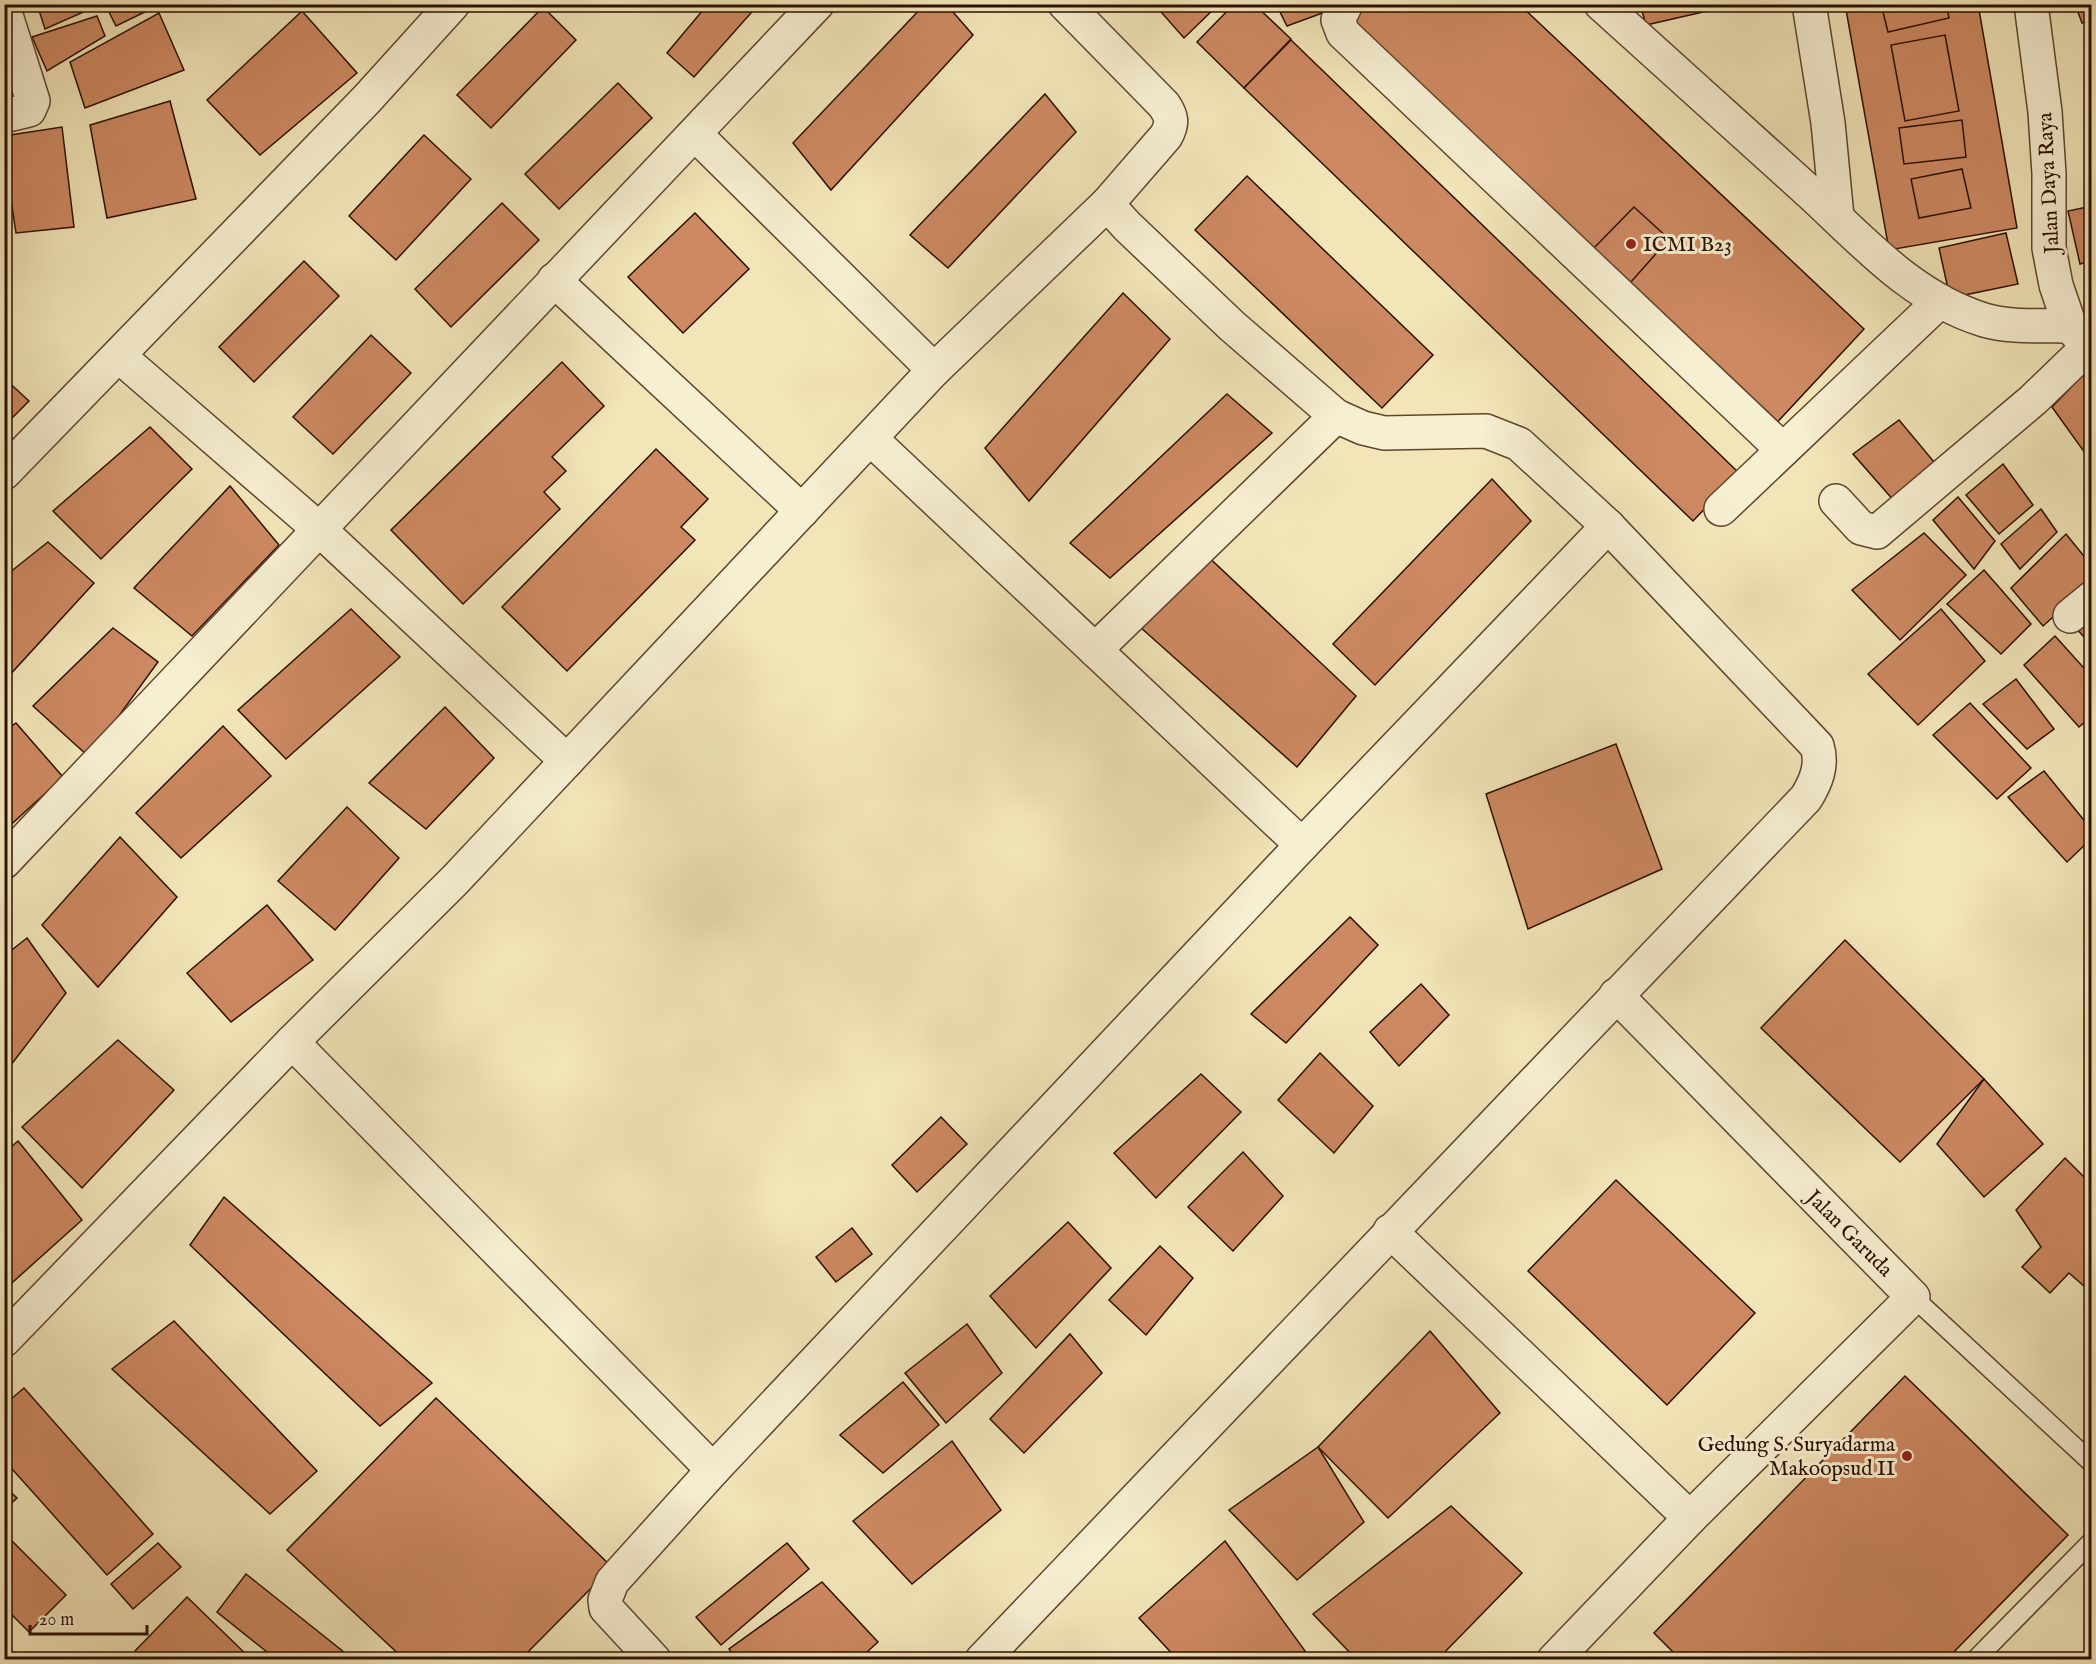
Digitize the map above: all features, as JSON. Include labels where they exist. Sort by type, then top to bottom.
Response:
[{"type":"street","points":[[4,473],[368,99],[453,4]]},
{"type":"street","points":[[4,862],[817,4]]},
{"type":"street","points":[[4,1340],[292,1042],[455,880],[934,370],[1107,204],[1166,136],[1171,117],[1164,105],[1065,4]]},
{"type":"street","points":[[1346,4],[1338,20],[1343,33],[1783,450]]},
{"type":"street","points":[[1601,4],[1837,217],[1877,257],[1916,288],[1940,301],[1986,320],[2021,325],[2083,341],[2033,400],[1877,532],[1861,528],[1836,501]]},
{"type":"street","points":[[1809,4],[1828,123],[1837,217]]},
{"type":"street","name":"Jalan Daya Raya","points":[[2031,4],[2045,112],[2049,174],[2049,248],[2056,285],[2083,341]]},
{"type":"street","points":[[4,9],[33,101],[29,110],[4,116]]},
{"type":"street","points":[[695,134],[934,370]]},
{"type":"street","points":[[982,1659],[1806,798],[1814,785],[1821,758],[1817,746],[1608,526],[1519,444],[1486,431],[1384,433],[1363,428],[1336,416],[1232,326],[1107,204]]},
{"type":"street","points":[[554,280],[802,511]]},
{"type":"street","points":[[1721,509],[1940,301]]},
{"type":"street","points":[[119,356],[320,530],[567,761]]},
{"type":"street","points":[[1095,650],[1336,416]]},
{"type":"street","points":[[871,439],[1302,845]]},
{"type":"street","points":[[654,1659],[606,1608],[605,1600],[612,1582],[713,1470],[1302,845],[1608,526]]},
{"type":"street","name":"Jalan Garuda","points":[[1616,994],[1913,1297]]},
{"type":"street","points":[[292,1042],[713,1470]]},
{"type":"street","points":[[1390,1231],[1690,1518]]},
{"type":"street","points":[[1554,1659],[1690,1518],[1913,1297]]},
{"type":"lane","name":"Jalan Garuda","points":[[1913,1297],[2091,1463]]},
{"type":"lane","points":[[1975,1659],[2091,1541]]},
{"type":"building","points":[[37,4],[97,4],[97,6],[45,29]]},
{"type":"building","points":[[105,4],[154,4],[155,7],[116,26]]},
{"type":"building","points":[[708,4],[759,4],[694,77],[667,53]]},
{"type":"building","points":[[925,4],[946,4],[973,35],[831,190],[793,143]]},
{"type":"building","points":[[1154,4],[1219,4],[1184,38]]},
{"type":"building","points":[[1234,4],[1254,4],[1291,39],[1244,88],[1197,42]]},
{"type":"building","points":[[1276,4],[1335,4],[1336,8],[1287,26]]},
{"type":"building","points":[[1360,4],[1519,4],[1864,329],[1771,429],[1341,24]]},
{"type":"building","points":[[1640,4],[1738,4],[1646,25]]},
{"type":"building","points":[[1845,4],[1978,4],[2017,228],[1889,250]]},
{"type":"building","points":[[1881,4],[1946,4],[1949,18],[1888,32]]},
{"type":"building","points":[[2075,4],[2092,4],[2092,19],[2082,23]]},
{"type":"building","points":[[543,7],[576,40],[491,128],[457,95]]},
{"type":"building","points":[[302,11],[357,73],[260,155],[207,100]]},
{"type":"building","points":[[159,13],[184,70],[85,108],[70,62]]},
{"type":"building","points":[[97,16],[105,36],[47,71],[32,37]]},
{"type":"building","points":[[1945,35],[1959,111],[1905,121],[1891,45]]},
{"type":"building","points":[[1291,40],[1739,473],[1693,521],[1244,88]]},
{"type":"building","points":[[618,83],[652,118],[559,209],[525,174]]},
{"type":"building","points":[[1045,94],[1076,132],[948,268],[910,235]]},
{"type":"building","points":[[170,101],[196,199],[107,218],[90,125]]},
{"type":"building","points":[[1962,120],[1966,157],[1904,164],[1899,128]]},
{"type":"building","points":[[62,127],[74,227],[16,233],[4,153],[4,136]]},
{"type":"building","points":[[424,135],[471,179],[396,260],[349,216]]},
{"type":"building","points":[[1962,169],[1971,208],[1919,218],[1911,179]]},
{"type":"building","points":[[1247,176],[1433,355],[1382,408],[1195,230]]},
{"type":"building","points":[[502,203],[539,240],[451,327],[415,289]]},
{"type":"building","points":[[2092,206],[2092,261],[2080,264],[2068,211]]},
{"type":"building","name":"ICMI B23","points":[[1634,207],[1669,239],[1630,283],[1592,250]]},
{"type":"building","points":[[695,213],[749,269],[683,333],[628,277]]},
{"type":"building","points":[[2006,233],[2018,284],[1950,298],[1939,248]]},
{"type":"building","points":[[304,261],[339,296],[254,382],[219,347]]},
{"type":"building","points":[[1123,293],[1170,339],[1029,501],[985,448]]},
{"type":"building","points":[[371,335],[411,373],[333,454],[293,417]]},
{"type":"building","points":[[562,362],[604,406],[552,457],[566,471],[544,492],[560,509],[463,604],[391,530]]},
{"type":"building","points":[[2083,375],[2092,386],[2092,448],[2085,453],[2052,407]]},
{"type":"building","points":[[4,378],[29,401],[4,426]]},
{"type":"building","points":[[1227,394],[1272,433],[1110,578],[1070,543]]},
{"type":"building","points":[[1899,420],[1940,469],[1895,502],[1853,454]]},
{"type":"building","points":[[150,427],[192,469],[101,559],[53,511]]},
{"type":"building","points":[[656,449],[708,499],[681,527],[695,540],[567,671],[502,607]]},
{"type":"building","points":[[2003,464],[2033,505],[1999,534],[1966,495]]},
{"type":"building","points":[[1492,479],[1531,521],[1375,685],[1333,644]]},
{"type":"building","points":[[230,486],[279,545],[192,636],[134,588]]},
{"type":"building","points":[[1958,497],[1995,541],[1974,569],[1933,520]]},
{"type":"building","points":[[2041,509],[2057,532],[2020,569],[2001,544]]},
{"type":"building","points":[[1924,533],[1966,575],[1900,640],[1852,590]]},
{"type":"building","points":[[2066,534],[2092,566],[2092,582],[2043,626],[2011,588]]},
{"type":"building","points":[[48,542],[94,583],[6,679],[4,577]]},
{"type":"building","points":[[1201,550],[1356,696],[1297,767],[1140,627]]},
{"type":"building","points":[[1984,570],[2031,624],[2001,654],[1947,604]]},
{"type":"building","points":[[351,609],[400,657],[286,759],[238,710]]},
{"type":"building","points":[[1941,609],[1985,661],[1918,725],[1868,674]]},
{"type":"building","points":[[2092,615],[2092,646],[2076,628]]},
{"type":"building","points":[[113,628],[158,662],[89,757],[33,706]]},
{"type":"building","points":[[2055,636],[2092,677],[2092,716],[2079,727],[2024,665]]},
{"type":"building","points":[[2016,679],[2054,729],[2027,749],[1983,704]]},
{"type":"building","points":[[1970,703],[2031,768],[1997,799],[1933,735]]},
{"type":"building","points":[[445,707],[494,758],[426,829],[369,783]]},
{"type":"building","points":[[16,723],[63,777],[4,831],[4,731]]},
{"type":"building","points":[[223,726],[271,776],[181,858],[136,813]]},
{"type":"building","points":[[1616,744],[1662,869],[1528,929],[1486,794]]},
{"type":"building","points":[[2044,771],[2092,830],[2092,838],[2067,862],[2008,797]]},
{"type":"building","points":[[347,807],[399,858],[335,930],[278,881]]},
{"type":"building","points":[[120,837],[177,897],[98,987],[42,925]]},
{"type":"building","points":[[267,905],[313,960],[231,1022],[187,973]]},
{"type":"building","points":[[1350,917],[1378,945],[1286,1043],[1251,1014]]},
{"type":"building","points":[[27,938],[66,993],[4,1074],[4,956]]},
{"type":"building","points":[[1845,940],[1984,1079],[1900,1162],[1761,1028]]},
{"type":"building","points":[[1421,984],[1449,1015],[1399,1066],[1370,1032]]},
{"type":"building","points":[[118,1040],[174,1090],[82,1188],[22,1127]]},
{"type":"building","points":[[1320,1053],[1373,1106],[1334,1153],[1278,1100]]},
{"type":"building","points":[[1201,1074],[1241,1112],[1156,1198],[1114,1153]]},
{"type":"building","points":[[1984,1079],[2043,1144],[1984,1197],[1937,1144]]},
{"type":"building","points":[[941,1117],[967,1144],[917,1192],[892,1165]]},
{"type":"building","points":[[18,1141],[82,1220],[4,1290],[4,1153]]},
{"type":"building","points":[[1243,1152],[1283,1196],[1233,1251],[1188,1207]]},
{"type":"building","points":[[2065,1158],[2092,1185],[2092,1293],[2069,1273],[2050,1293],[2022,1267],[2041,1247],[2016,1210]]},
{"type":"building","points":[[1616,1180],[1755,1313],[1667,1405],[1528,1271]]},
{"type":"building","points":[[224,1197],[432,1383],[380,1426],[190,1245]]},
{"type":"building","points":[[1068,1222],[1111,1268],[1036,1348],[990,1296]]},
{"type":"building","points":[[852,1228],[872,1254],[836,1282],[816,1257]]},
{"type":"building","points":[[1160,1246],[1193,1278],[1146,1335],[1109,1300]]},
{"type":"building","points":[[174,1321],[317,1471],[270,1514],[112,1369]]},
{"type":"building","points":[[967,1324],[1002,1373],[946,1423],[905,1373]]},
{"type":"building","points":[[1430,1331],[1500,1413],[1388,1518],[1318,1447]]},
{"type":"building","points":[[1070,1334],[1102,1373],[1024,1453],[990,1419]]},
{"type":"building","name":"Gedung S. Suryadarma Makoopsud II","points":[[1905,1376],[2068,1535],[1946,1660],[1681,1660],[1654,1633]]},
{"type":"building","points":[[903,1382],[939,1425],[883,1473],[840,1435]]},
{"type":"building","points":[[24,1388],[153,1534],[107,1575],[4,1460],[4,1405]]},
{"type":"building","points":[[436,1398],[612,1567],[520,1660],[405,1660],[287,1550]]},
{"type":"building","points":[[952,1441],[1001,1510],[912,1584],[853,1521]]},
{"type":"building","points":[[1318,1447],[1364,1522],[1297,1580],[1229,1510]]},
{"type":"building","points":[[4,1486],[17,1498],[4,1510]]},
{"type":"building","points":[[1451,1506],[1522,1573],[1437,1660],[1357,1660],[1313,1614]]},
{"type":"building","points":[[7,1536],[66,1595],[29,1632],[4,1607],[4,1539]]},
{"type":"building","points":[[1225,1541],[1308,1655],[1302,1660],[1178,1660],[1139,1618]]},
{"type":"building","points":[[158,1543],[181,1567],[133,1609],[111,1584]]},
{"type":"building","points":[[787,1543],[809,1569],[721,1645],[696,1617]]},
{"type":"building","points":[[246,1574],[350,1657],[348,1660],[277,1660],[217,1612]]},
{"type":"building","points":[[822,1582],[878,1642],[858,1660],[737,1660],[729,1649]]},
{"type":"building","points":[[187,1597],[252,1660],[144,1660],[135,1651]]},
{"type":"place","name":"ICMI B23","points":[[1631,244]]},
{"type":"place","name":"Gedung S. Suryadarma Makoopsud II","points":[[1907,1456]]}]
